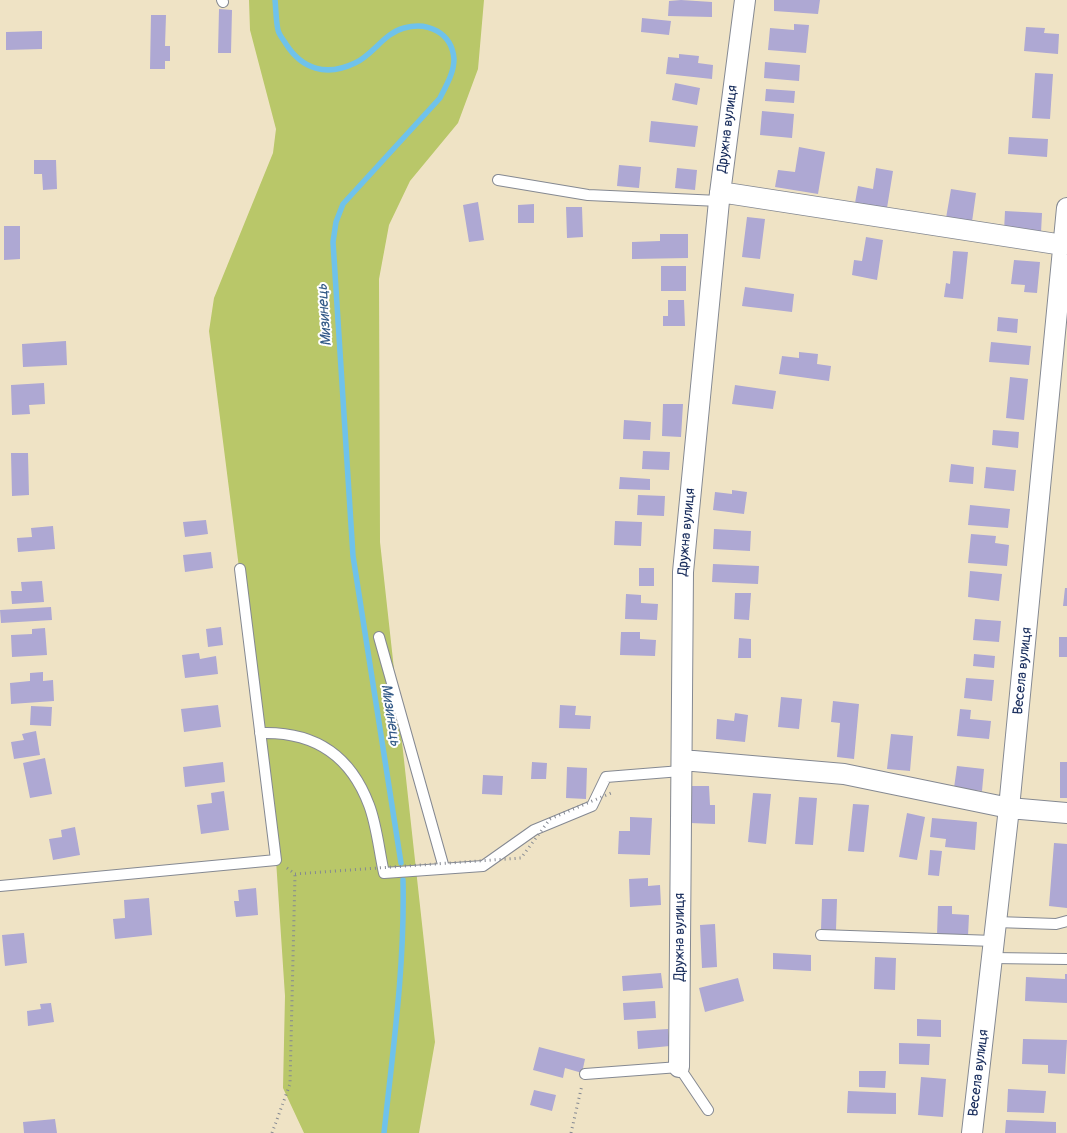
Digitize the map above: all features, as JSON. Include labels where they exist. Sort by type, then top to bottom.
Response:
[{"type":"street","name":"Дружна вулиця","points":[[679,1067],[683,572],[720,197],[745,0]]},
{"type":"street","points":[[720,197],[1063,245]]},
{"type":"street","name":"Весела вулиця","points":[[972,1133],[1009,808],[1064,268],[1063,245],[1067,208]]},
{"type":"street","points":[[682,766],[844,774],[1009,808],[1067,813]]},
{"type":"lane","points":[[498,180],[588,195],[720,197]]},
{"type":"lane","points":[[0,886],[276,860],[240,569]]},
{"type":"lane","points":[[379,637],[444,868]]},
{"type":"lane","points":[[260,733],[283,732],[304,737],[331,751],[355,776],[370,806],[384,872],[483,866],[534,830],[592,806],[606,777],[682,766]]},
{"type":"lane","points":[[994,940],[1067,921]]},
{"type":"lane","points":[[821,935],[994,940],[1067,959]]},
{"type":"lane","points":[[585,1074],[679,1067],[708,1110]]},
{"type":"path","points":[[272,1133],[290,1084],[295,874],[521,858],[550,819],[611,793]]},
{"type":"path","points":[[571,1133],[585,1074]]},
{"type":"green space","points":[[249,0],[484,0],[478,69],[458,123],[410,181],[389,225],[379,279],[380,542],[435,1042],[419,1133],[304,1133],[283,1088],[285,996],[276,860],[209,331],[214,298],[273,153],[276,129],[250,30]]},
{"type":"building","points":[[774,0],[820,0],[818,14],[774,11]]},
{"type":"building","points":[[669,1],[712,2],[712,17],[668,16]]},
{"type":"building","points":[[219,9],[232,10],[231,53],[218,53]]},
{"type":"building","points":[[151,15],[166,15],[165,46],[170,46],[170,61],[165,61],[165,69],[150,69]]},
{"type":"building","points":[[642,18],[671,21],[669,35],[641,32]]},
{"type":"building","points":[[794,24],[809,25],[806,53],[768,50],[770,28],[794,30]]},
{"type":"building","points":[[1026,27],[1045,28],[1044,33],[1059,34],[1058,54],[1024,51]]},
{"type":"building","points":[[42,31],[42,49],[6,50],[6,32]]},
{"type":"building","points":[[679,54],[699,56],[698,63],[713,65],[712,79],[666,74],[668,57],[679,58]]},
{"type":"building","points":[[765,62],[800,65],[799,81],[764,78]]},
{"type":"building","points":[[1035,73],[1053,74],[1050,119],[1032,118]]},
{"type":"building","points":[[675,83],[700,88],[697,105],[672,100]]},
{"type":"building","points":[[766,89],[795,91],[794,103],[765,101]]},
{"type":"building","points":[[762,111],[794,114],[792,138],[760,135]]},
{"type":"building","points":[[651,121],[698,126],[695,147],[649,142]]},
{"type":"building","points":[[1009,137],[1048,139],[1047,157],[1008,154]]},
{"type":"building","points":[[799,147],[825,152],[818,194],[775,187],[778,170],[795,172]]},
{"type":"building","points":[[34,160],[56,160],[57,189],[43,190],[42,174],[34,174]]},
{"type":"building","points":[[619,165],[641,167],[639,188],[617,186]]},
{"type":"building","points":[[677,168],[697,170],[695,190],[675,188]]},
{"type":"building","points":[[876,168],[893,171],[887,208],[855,203],[858,186],[873,189]]},
{"type":"building","points":[[951,189],[976,193],[972,222],[946,218]]},
{"type":"building","points":[[478,202],[484,240],[469,242],[463,205]]},
{"type":"building","points":[[534,204],[534,223],[518,223],[518,205]]},
{"type":"building","points":[[566,207],[582,207],[583,237],[567,238]]},
{"type":"building","points":[[1005,211],[1042,213],[1041,233],[1004,231]]},
{"type":"building","points":[[747,217],[765,219],[760,259],[742,257]]},
{"type":"building","points":[[4,226],[20,226],[20,259],[4,260]]},
{"type":"building","points":[[660,234],[688,234],[688,258],[632,259],[632,242],[660,241]]},
{"type":"building","points":[[866,237],[883,240],[877,280],[852,275],[854,260],[862,261]]},
{"type":"building","points":[[953,251],[968,252],[963,299],[944,297],[946,283],[950,284]]},
{"type":"building","points":[[1014,260],[1040,262],[1037,293],[1024,292],[1025,285],[1011,284]]},
{"type":"building","points":[[661,266],[686,266],[686,291],[661,291]]},
{"type":"building","points":[[745,287],[794,294],[792,312],[742,306]]},
{"type":"building","points":[[668,300],[684,300],[685,326],[663,326],[663,316],[668,316]]},
{"type":"building","points":[[998,317],[1018,319],[1017,333],[997,331]]},
{"type":"building","points":[[66,341],[67,365],[23,367],[22,344]]},
{"type":"building","points":[[991,342],[1031,346],[1029,365],[989,362]]},
{"type":"building","points":[[799,352],[818,354],[817,364],[831,366],[829,381],[779,374],[782,356],[799,358]]},
{"type":"building","points":[[1010,377],[1028,379],[1024,420],[1006,418]]},
{"type":"building","points":[[44,383],[45,404],[29,405],[30,414],[12,415],[11,385]]},
{"type":"building","points":[[735,385],[776,391],[773,409],[732,404]]},
{"type":"building","points":[[663,404],[683,404],[681,437],[662,436]]},
{"type":"building","points":[[624,420],[651,422],[650,440],[623,439]]},
{"type":"building","points":[[993,430],[1019,432],[1018,448],[992,445]]},
{"type":"building","points":[[643,451],[670,452],[669,470],[642,469]]},
{"type":"building","points":[[11,453],[28,453],[29,495],[12,496]]},
{"type":"building","points":[[951,464],[974,467],[973,484],[949,482]]},
{"type":"building","points":[[986,467],[1016,470],[1014,491],[984,488]]},
{"type":"building","points":[[620,477],[650,479],[650,490],[619,489]]},
{"type":"building","points":[[732,490],[747,492],[744,514],[713,510],[715,492],[732,494]]},
{"type":"building","points":[[638,495],[665,496],[664,516],[637,515]]},
{"type":"building","points":[[970,505],[1010,509],[1008,528],[968,525]]},
{"type":"building","points":[[206,520],[208,534],[185,537],[183,522]]},
{"type":"building","points":[[615,521],[642,522],[641,546],[614,545]]},
{"type":"building","points":[[53,526],[55,549],[18,552],[17,538],[32,537],[31,528]]},
{"type":"building","points":[[714,529],[751,531],[750,551],[713,549]]},
{"type":"building","points":[[971,534],[996,536],[995,543],[1009,545],[1007,566],[968,563]]},
{"type":"building","points":[[211,552],[213,568],[185,572],[183,555]]},
{"type":"building","points":[[713,564],[759,566],[758,584],[712,582]]},
{"type":"building","points":[[639,568],[654,568],[654,586],[639,586]]},
{"type":"building","points":[[970,571],[1002,574],[999,601],[968,597]]},
{"type":"building","points":[[42,581],[44,602],[12,604],[11,591],[22,591],[21,582]]},
{"type":"building","points":[[1065,588],[1067,588],[1067,606],[1063,606]]},
{"type":"building","points":[[735,593],[751,593],[749,620],[734,619]]},
{"type":"building","points":[[626,594],[641,595],[641,603],[658,604],[657,620],[625,619]]},
{"type":"building","points":[[51,607],[52,620],[1,623],[0,610]]},
{"type":"building","points":[[975,619],[1001,621],[999,642],[973,640]]},
{"type":"building","points":[[221,627],[223,645],[208,647],[206,629]]},
{"type":"building","points":[[45,628],[47,655],[12,657],[11,635],[32,634],[32,629]]},
{"type":"building","points":[[621,632],[640,632],[640,639],[656,640],[655,656],[620,655]]},
{"type":"building","points":[[1059,637],[1067,637],[1067,657],[1059,657]]},
{"type":"building","points":[[739,638],[751,639],[751,658],[738,658]]},
{"type":"building","points":[[199,653],[200,659],[216,656],[218,674],[185,678],[182,655]]},
{"type":"building","points":[[974,654],[995,656],[994,668],[973,666]]},
{"type":"building","points":[[43,672],[43,681],[53,680],[54,701],[11,704],[10,683],[30,681],[30,673]]},
{"type":"building","points":[[966,678],[994,680],[992,701],[964,698]]},
{"type":"building","points":[[781,697],[802,699],[799,729],[778,727]]},
{"type":"building","points":[[833,701],[859,704],[854,759],[837,757],[840,723],[831,722]]},
{"type":"building","points":[[218,705],[221,727],[184,732],[181,709]]},
{"type":"building","points":[[560,705],[576,706],[575,715],[591,716],[590,729],[559,728]]},
{"type":"building","points":[[31,706],[52,707],[51,726],[30,725]]},
{"type":"building","points":[[960,709],[971,710],[970,719],[991,721],[989,739],[957,736]]},
{"type":"building","points":[[735,713],[748,715],[745,742],[716,739],[717,719],[734,721]]},
{"type":"building","points":[[36,731],[40,755],[14,759],[11,742],[24,740],[22,734]]},
{"type":"building","points":[[891,734],[913,736],[910,771],[887,769]]},
{"type":"building","points":[[45,758],[52,794],[30,798],[23,763]]},
{"type":"building","points":[[223,762],[225,782],[185,787],[183,767]]},
{"type":"building","points":[[532,762],[547,763],[546,779],[531,779]]},
{"type":"building","points":[[1060,762],[1067,762],[1067,798],[1060,798]]},
{"type":"building","points":[[957,766],[984,769],[982,791],[954,788]]},
{"type":"building","points":[[567,767],[587,768],[586,799],[566,798]]},
{"type":"building","points":[[483,775],[503,776],[502,795],[482,794]]},
{"type":"building","points":[[690,786],[709,786],[710,805],[715,805],[715,824],[690,823]]},
{"type":"building","points":[[224,791],[229,830],[201,834],[197,805],[212,803],[211,793]]},
{"type":"building","points":[[753,793],[771,794],[766,844],[748,842]]},
{"type":"building","points":[[799,797],[817,798],[813,845],[795,844]]},
{"type":"building","points":[[853,804],[869,805],[864,852],[848,851]]},
{"type":"building","points":[[907,813],[925,817],[917,860],[899,857]]},
{"type":"building","points":[[630,817],[652,818],[650,855],[618,854],[619,831],[630,831]]},
{"type":"building","points":[[932,818],[977,822],[975,850],[945,847],[946,839],[930,837]]},
{"type":"building","points":[[75,827],[80,855],[53,860],[49,839],[62,837],[61,830]]},
{"type":"building","points":[[1054,843],[1067,844],[1067,908],[1049,906]]},
{"type":"building","points":[[930,850],[942,851],[939,876],[928,875]]},
{"type":"building","points":[[648,878],[648,886],[660,885],[661,905],[630,907],[629,879]]},
{"type":"building","points":[[256,888],[258,915],[236,917],[234,901],[239,901],[238,890]]},
{"type":"building","points":[[149,898],[152,935],[115,939],[113,919],[125,918],[124,900]]},
{"type":"building","points":[[822,899],[837,899],[836,930],[821,930]]},
{"type":"building","points":[[938,906],[952,906],[952,914],[969,915],[968,936],[937,935]]},
{"type":"building","points":[[715,924],[717,967],[702,968],[700,925]]},
{"type":"building","points":[[24,933],[27,963],[5,966],[2,935]]},
{"type":"building","points":[[773,953],[811,955],[811,971],[773,969]]},
{"type":"building","points":[[875,957],[896,958],[895,990],[874,989]]},
{"type":"building","points":[[661,973],[663,988],[623,991],[622,976]]},
{"type":"building","points":[[1065,974],[1067,974],[1067,1003],[1025,1001],[1026,977],[1065,979]]},
{"type":"building","points":[[738,978],[744,1001],[705,1012],[699,988]]},
{"type":"building","points":[[655,1001],[656,1018],[624,1020],[623,1003]]},
{"type":"building","points":[[51,1003],[54,1022],[28,1026],[27,1011],[41,1009],[40,1004]]},
{"type":"building","points":[[917,1019],[941,1020],[941,1037],[917,1036]]},
{"type":"building","points":[[668,1029],[670,1046],[638,1049],[637,1031]]},
{"type":"building","points":[[1023,1039],[1067,1040],[1065,1074],[1048,1073],[1048,1065],[1022,1064]]},
{"type":"building","points":[[899,1043],[930,1044],[929,1065],[899,1064]]},
{"type":"building","points":[[539,1047],[585,1059],[582,1073],[565,1068],[563,1078],[533,1070]]},
{"type":"building","points":[[859,1071],[886,1071],[885,1088],[859,1087]]},
{"type":"building","points":[[921,1077],[946,1079],[943,1117],[918,1115]]},
{"type":"building","points":[[1008,1089],[1046,1091],[1044,1113],[1007,1112]]},
{"type":"building","points":[[534,1090],[556,1095],[552,1111],[530,1105]]},
{"type":"building","points":[[848,1091],[896,1093],[896,1114],[847,1113]]},
{"type":"building","points":[[55,1119],[57,1133],[24,1133],[23,1122]]},
{"type":"building","points":[[1006,1120],[1056,1122],[1056,1133],[1005,1133]]},
{"type":"waterway","name":"Мизинець","points":[[275,0],[277,27],[280,35],[292,53],[307,65],[316,68],[334,69],[355,63],[390,34],[413,26],[430,28],[444,36],[449,42],[454,59],[451,74],[440,98],[343,204],[336,222],[333,242],[353,556],[401,863]]},
{"type":"waterway","name":"Мизинець","points":[[384,1133],[400,975],[403,880]]}]
